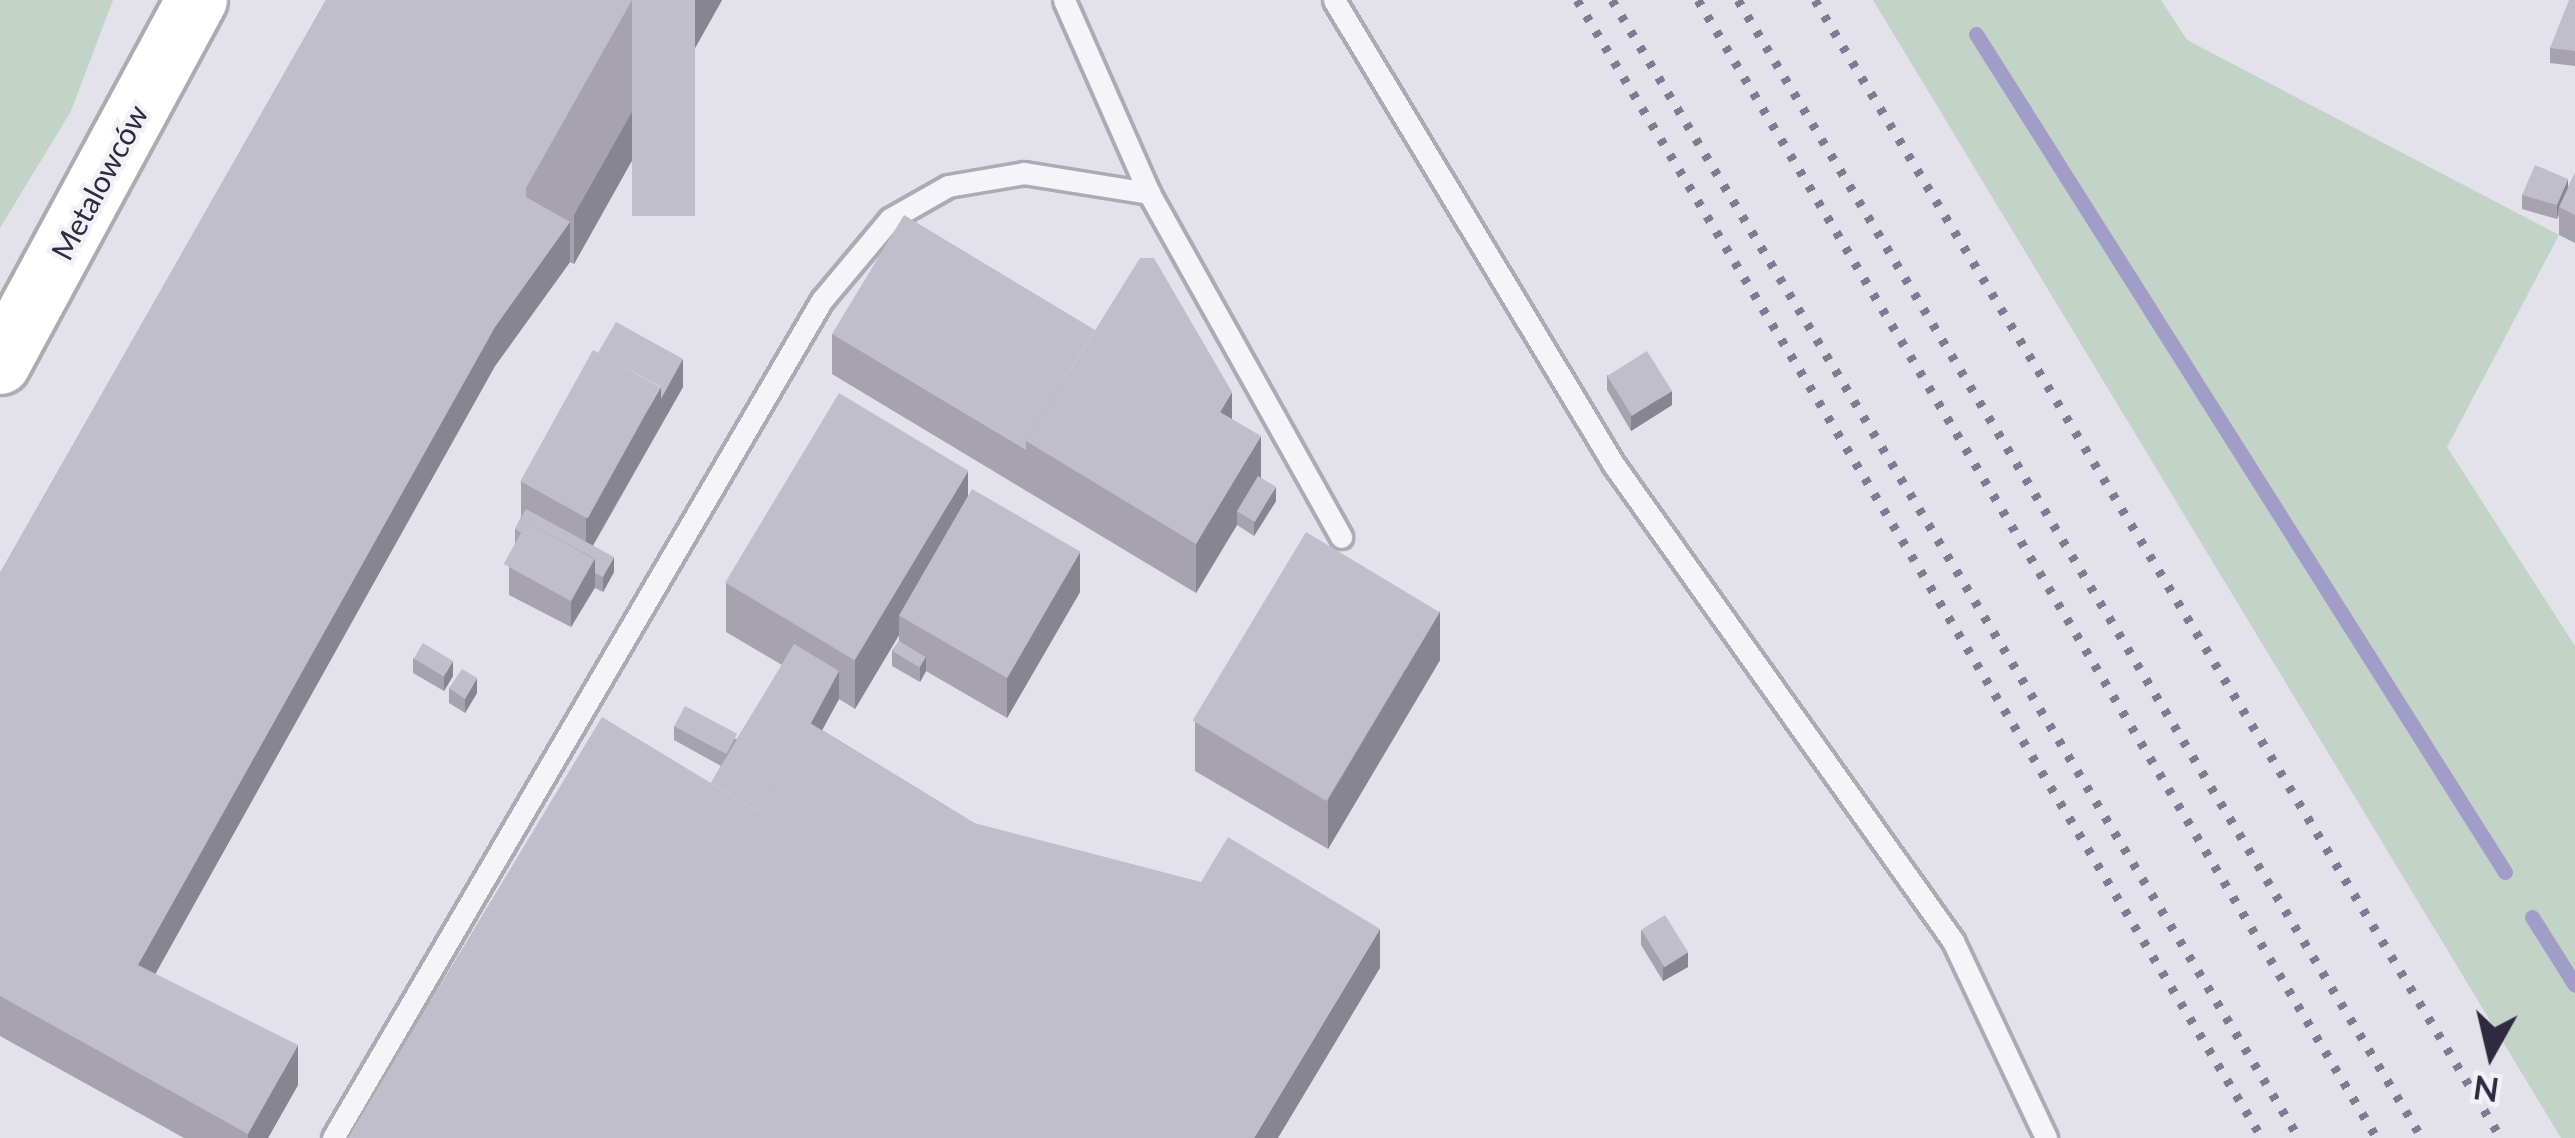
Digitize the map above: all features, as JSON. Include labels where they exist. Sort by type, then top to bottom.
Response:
[{"type":"street","name":"Metalowców","points":[[0,364],[197,0]]},
{"type":"lane","points":[[1064,0],[1149,193],[1341,537]]},
{"type":"lane","points":[[1334,0],[1614,465],[1953,941],[2046,1138]]},
{"type":"lane","points":[[333,1138],[822,300],[890,219],[948,186],[1024,173],[1149,193]]},
{"type":"green space","points":[[0,0],[113,0],[71,111],[0,228]]},
{"type":"green space","points":[[1873,0],[2161,0],[2187,40],[2559,235],[2447,447],[2575,646],[2575,1138],[2561,1138]]},
{"type":"building","points":[[326,0],[632,0],[526,188],[526,197],[570,222],[495,327],[138,965],[298,1045],[248,1134],[0,996],[0,573]]},
{"type":"building","points":[[632,0],[695,0],[695,216],[632,216]]},
{"type":"building","points":[[2569,0],[2575,0],[2575,51],[2550,48]]},
{"type":"building","points":[[2535,165],[2568,179],[2557,205],[2522,195]]},
{"type":"building","points":[[2575,173],[2575,215],[2559,207]]},
{"type":"building","points":[[904,215],[1095,330],[1026,441],[1026,450],[832,334]]},
{"type":"building","points":[[1140,258],[1154,258],[1232,392],[1220,412],[1261,436],[1196,544],[1026,441]]},
{"type":"building","points":[[616,322],[683,359],[661,399],[661,387],[598,353]]},
{"type":"building","points":[[593,350],[660,387],[588,519],[520,481]]},
{"type":"building","points":[[1647,351],[1672,391],[1632,416],[1607,376]]},
{"type":"building","points":[[839,393],[968,471],[855,660],[725,582]]},
{"type":"building","points":[[1258,476],[1276,487],[1255,522],[1237,511]]},
{"type":"building","points":[[972,489],[1080,552],[1007,678],[899,615]]},
{"type":"building","points":[[526,509],[614,557],[603,577],[595,573],[595,559],[527,522],[522,533],[515,529]]},
{"type":"building","points":[[527,522],[594,559],[571,601],[504,564]]},
{"type":"building","points":[[1306,532],[1440,612],[1326,801],[1193,721]]},
{"type":"building","points":[[899,641],[926,657],[919,667],[893,651]]},
{"type":"building","points":[[423,643],[453,661],[444,676],[414,658]]},
{"type":"building","points":[[794,644],[839,671],[757,811],[711,783]]},
{"type":"building","points":[[462,669],[477,678],[465,699],[449,688]]},
{"type":"building","points":[[685,706],[737,734],[726,754],[674,726]]},
{"type":"building","points":[[602,717],[757,811],[810,723],[974,823],[1201,882],[1228,837],[1380,929],[1254,1138],[348,1138]]},
{"type":"building","points":[[1665,915],[1688,952],[1665,967],[1641,930]]},
{"type":"waterway","points":[[1976,34],[2505,872]]},
{"type":"waterway","points":[[2532,917],[2575,985]]},
{"type":"railway","points":[[1577,0],[2262,1138]]},
{"type":"railway","points":[[1612,0],[2299,1138]]},
{"type":"railway","points":[[1698,0],[2377,1138]]},
{"type":"railway","points":[[1738,0],[2422,1138]]},
{"type":"railway","points":[[1815,0],[2501,1138]]}]
